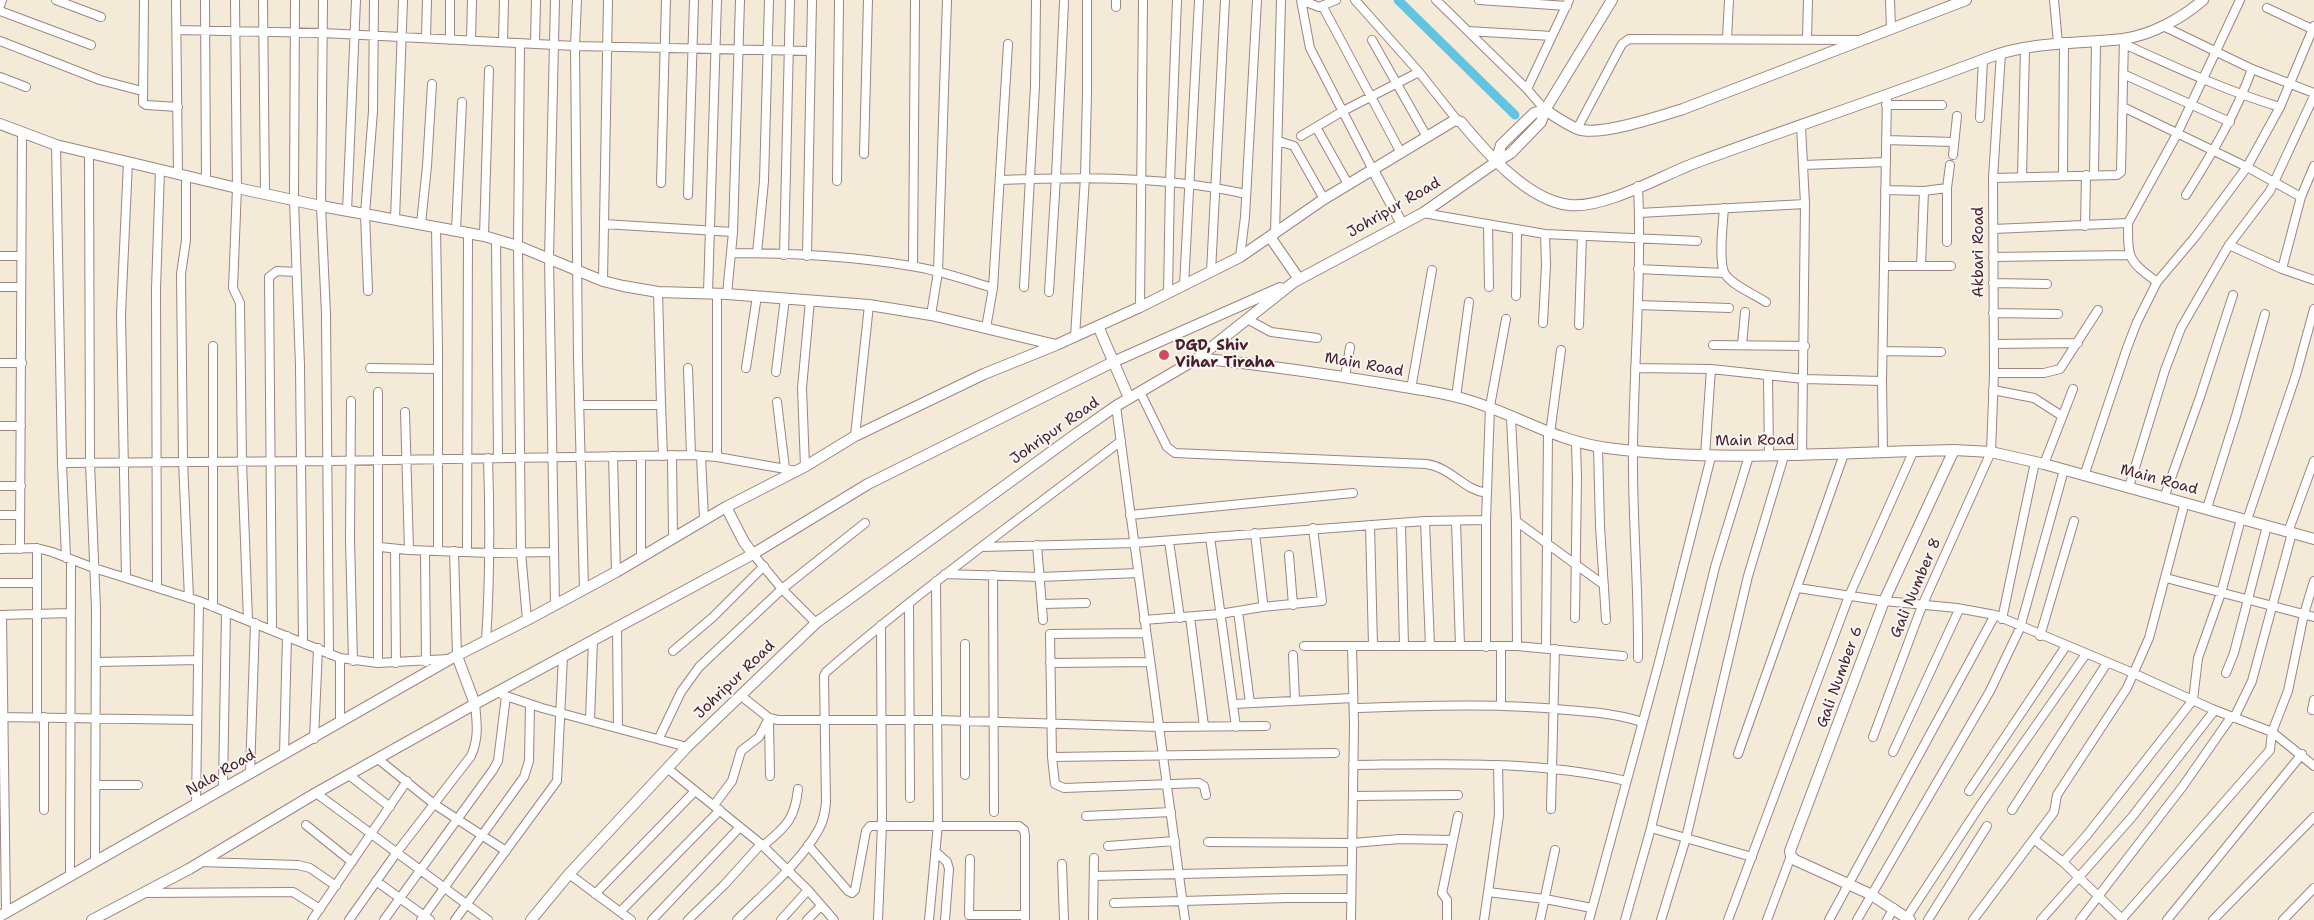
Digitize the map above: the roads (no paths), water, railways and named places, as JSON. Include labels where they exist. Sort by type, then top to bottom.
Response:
[{"type":"street","points":[[0,6],[2,0]]},
{"type":"street","points":[[56,0],[101,17]]},
{"type":"street","points":[[144,0],[142,91],[144,104],[178,108]]},
{"type":"street","points":[[176,0],[178,108],[186,240],[181,272],[183,461],[189,598]]},
{"type":"street","points":[[205,0],[206,180]]},
{"type":"street","points":[[236,0],[238,188],[233,286],[240,303],[242,462],[252,622],[250,773]]},
{"type":"street","points":[[263,0],[265,193]]},
{"type":"street","points":[[295,0],[294,200],[300,366],[303,642]]},
{"type":"street","points":[[322,0],[321,206],[326,314],[329,654]]},
{"type":"street","points":[[347,211],[356,0]]},
{"type":"street","points":[[368,291],[365,214],[373,110],[374,0]]},
{"type":"street","points":[[395,220],[403,0]]},
{"type":"street","points":[[426,38],[427,0]]},
{"type":"street","points":[[450,0],[450,40]]},
{"type":"street","points":[[470,41],[472,0]]},
{"type":"street","points":[[503,42],[504,0]]},
{"type":"street","points":[[535,44],[536,0]]},
{"type":"street","points":[[555,605],[549,258],[556,0]]},
{"type":"street","points":[[577,0],[575,46],[579,406],[582,457],[584,589]]},
{"type":"street","points":[[603,281],[608,0]]},
{"type":"street","points":[[661,183],[666,0]]},
{"type":"street","points":[[688,195],[694,0]]},
{"type":"street","points":[[717,0],[710,232],[717,294],[717,457]]},
{"type":"street","points":[[717,294],[731,253],[733,232],[740,0]]},
{"type":"street","points":[[757,253],[764,181],[769,0]]},
{"type":"street","points":[[784,255],[790,0]]},
{"type":"street","points":[[807,256],[812,0]]},
{"type":"street","points":[[837,181],[839,0]]},
{"type":"street","points":[[864,154],[868,0]]},
{"type":"street","points":[[913,266],[915,0]]},
{"type":"street","points":[[931,315],[938,272],[947,0]]},
{"type":"street","points":[[1024,287],[1035,86],[1036,0]]},
{"type":"street","points":[[1075,337],[1085,177],[1087,0]]},
{"type":"street","points":[[1140,307],[1143,180],[1143,0]]},
{"type":"street","points":[[1168,293],[1177,0]]},
{"type":"street","points":[[1184,286],[1198,0]]},
{"type":"street","points":[[1211,272],[1225,0]]},
{"type":"street","points":[[1240,257],[1246,194],[1256,0]]},
{"type":"street","points":[[92,920],[200,862],[316,792],[617,626],[753,554],[868,484],[1113,362],[1296,280],[1273,239],[1278,141],[1281,0]]},
{"type":"street","points":[[1401,153],[1323,7],[1301,0],[1310,48],[1402,224]]},
{"type":"street","points":[[1323,7],[1336,0]]},
{"type":"street","points":[[1355,0],[1419,72],[1457,120],[1496,162],[1507,172],[1538,192],[1568,205],[1603,201],[1638,186],[1801,126],[1886,101],[2001,53],[2061,43],[2124,41],[2163,26],[2203,0]]},
{"type":"street","points":[[1436,0],[1527,89],[1545,110],[1577,129],[1587,130],[1616,128],[1683,109],[1966,0]]},
{"type":"street","points":[[1479,0],[1568,3],[1527,89]]},
{"type":"street","name":"Johripur Road","points":[[530,920],[569,874],[687,746],[816,623],[1116,406],[1198,358],[1296,280],[1423,213],[1511,153],[1541,122],[1545,110],[1612,0]]},
{"type":"street","points":[[1727,39],[1729,0]]},
{"type":"street","points":[[1807,39],[1808,0]]},
{"type":"street","points":[[1891,28],[1892,0]]},
{"type":"street","points":[[2054,0],[2057,31],[2061,43],[2063,176]]},
{"type":"street","points":[[2157,282],[2139,268],[2129,256],[2128,223],[2177,134],[2240,0]]},
{"type":"street","points":[[1048,292],[1056,177],[1064,2]]},
{"type":"street","points":[[2084,476],[2127,348],[2137,322],[2157,282],[2195,237],[2247,167],[2280,107],[2314,28],[2267,8]]},
{"type":"street","points":[[0,11],[90,45]]},
{"type":"street","points":[[2129,487],[2174,343],[2193,305],[2229,245],[2275,182],[2314,95],[2252,69],[2163,26]]},
{"type":"street","points":[[177,30],[374,35],[575,46],[665,46],[767,51],[810,50]]},
{"type":"street","points":[[1468,31],[1552,36]]},
{"type":"street","points":[[1577,129],[1624,41],[1634,38],[1862,40]]},
{"type":"street","points":[[1372,40],[1398,82],[1427,137]]},
{"type":"street","points":[[0,41],[100,80],[142,91]]},
{"type":"street","points":[[2085,226],[2090,175],[2096,41]]},
{"type":"street","points":[[1993,178],[2117,175],[2121,172],[2124,41]]},
{"type":"street","points":[[2124,41],[2202,80],[2243,96],[2280,107]]},
{"type":"street","points":[[520,43],[518,246],[522,458],[521,552],[528,620]]},
{"type":"street","points":[[986,328],[993,288],[1008,44]]},
{"type":"street","points":[[2022,177],[2025,48]]},
{"type":"street","name":"Akbari Road","points":[[1991,452],[1994,373],[1993,178],[2001,53]]},
{"type":"street","points":[[1980,118],[1983,60]]},
{"type":"street","points":[[2186,195],[2230,122],[2243,96],[2252,69]]},
{"type":"street","points":[[484,236],[489,70]]},
{"type":"street","points":[[1302,136],[1343,111],[1419,72]]},
{"type":"street","points":[[2123,74],[2230,122]]},
{"type":"street","points":[[0,77],[26,87]]},
{"type":"street","points":[[421,224],[432,84]]},
{"type":"street","points":[[1886,101],[1942,105]]},
{"type":"street","points":[[1883,452],[1882,382],[1886,101]]},
{"type":"street","points":[[456,230],[462,102]]},
{"type":"street","points":[[2123,108],[2213,150],[2301,197]]},
{"type":"street","points":[[1496,162],[1502,146],[1534,113],[1545,110]]},
{"type":"street","points":[[1953,155],[1957,116]]},
{"type":"street","name":"Nala Road","points":[[7,916],[70,875],[223,788],[314,739],[340,722],[457,660],[486,641],[616,572],[704,519],[801,469],[855,436],[975,378],[1075,337],[1100,331],[1140,307],[1273,239],[1324,199],[1457,120]]},
{"type":"street","points":[[0,124],[56,145],[160,170],[321,206],[484,236],[518,246],[603,281],[658,292],[757,296],[869,305],[931,315],[1056,345]]},
{"type":"street","points":[[1801,126],[1805,204],[1805,346],[1802,455]]},
{"type":"street","points":[[1316,127],[1348,184]]},
{"type":"street","points":[[20,549],[22,132]]},
{"type":"street","points":[[1886,140],[1954,142]]},
{"type":"street","points":[[1278,141],[1294,146],[1324,199]]},
{"type":"street","points":[[56,145],[62,463],[70,612],[70,875]]},
{"type":"street","points":[[89,153],[90,463],[96,662],[95,861]]},
{"type":"street","points":[[126,578],[121,314],[128,162]]},
{"type":"street","points":[[1803,165],[1886,162]]},
{"type":"street","points":[[1947,242],[1947,188],[1950,165]]},
{"type":"street","points":[[2282,269],[2301,197],[2314,166]]},
{"type":"street","points":[[157,587],[156,289],[160,170]]},
{"type":"street","points":[[1000,180],[1056,177],[1143,180],[1215,187],[1246,194]]},
{"type":"street","points":[[1638,186],[1638,305],[1633,450],[1638,578],[1638,658]]},
{"type":"street","points":[[1885,190],[1924,191],[1947,188]]},
{"type":"street","points":[[1921,266],[1924,191]]},
{"type":"street","points":[[1639,213],[1805,204]]},
{"type":"street","points":[[1724,208],[1724,272],[1729,278],[1766,302]]},
{"type":"street","points":[[1423,213],[1517,231],[1545,234],[1697,241]]},
{"type":"street","points":[[1994,229],[2128,223]]},
{"type":"street","points":[[604,224],[733,232]]},
{"type":"street","points":[[1488,224],[1489,287]]},
{"type":"street","points":[[436,227],[438,551]]},
{"type":"street","points":[[1516,296],[1517,231]]},
{"type":"street","points":[[467,551],[468,233]]},
{"type":"street","points":[[1543,323],[1546,264],[1545,234]]},
{"type":"street","points":[[1579,325],[1582,236]]},
{"type":"street","points":[[496,240],[498,458]]},
{"type":"street","points":[[2229,245],[2282,269],[2314,280]]},
{"type":"street","points":[[731,253],[807,256],[913,266],[993,288]]},
{"type":"street","points":[[0,256],[21,256]]},
{"type":"street","points":[[1993,257],[2129,256]]},
{"type":"street","points":[[1884,266],[1951,266]]},
{"type":"street","points":[[1638,269],[1724,272]]},
{"type":"street","points":[[1411,389],[1432,270]]},
{"type":"street","points":[[272,629],[269,277],[277,271],[296,272]]},
{"type":"street","points":[[1993,283],[2047,284]]},
{"type":"street","points":[[0,287],[21,287]]},
{"type":"street","points":[[658,292],[663,456]]},
{"type":"street","points":[[2164,498],[2200,397],[2233,295]]},
{"type":"street","points":[[746,368],[757,296]]},
{"type":"street","points":[[776,372],[785,298]]},
{"type":"street","points":[[62,463],[183,461],[328,462],[691,455],[801,469],[802,388],[810,300]]},
{"type":"street","points":[[1456,397],[1469,302]]},
{"type":"street","points":[[855,436],[869,305]]},
{"type":"street","points":[[1638,305],[1729,308]]},
{"type":"street","points":[[2063,862],[2087,835],[2193,700],[2198,658],[2244,519],[2296,375],[2314,308]]},
{"type":"street","points":[[1994,373],[2054,372],[2060,368],[2078,343],[2098,310]]},
{"type":"street","points":[[1742,345],[1745,312]]},
{"type":"street","points":[[1993,313],[2058,314]]},
{"type":"street","points":[[2207,508],[2265,314]]},
{"type":"street","points":[[1247,319],[1271,332],[1317,338]]},
{"type":"street","points":[[1486,647],[1486,520],[1490,406],[1506,319]]},
{"type":"street","points":[[1100,331],[1130,398]]},
{"type":"street","points":[[1994,344],[2078,343]]},
{"type":"street","points":[[1714,345],[1805,346]]},
{"type":"street","points":[[213,346],[213,606]]},
{"type":"street","points":[[1344,377],[1350,347]]},
{"type":"street","points":[[1550,809],[1552,708],[1547,543],[1549,434],[1561,350]]},
{"type":"street","points":[[1883,351],[1941,352]]},
{"type":"street","name":"Main Road","points":[[1198,358],[1290,368],[1456,397],[1490,406],[1549,434],[1576,443],[1598,446],[1708,456],[1784,456],[1914,450],[1991,452],[2040,463],[2164,498],[2185,502],[2314,539]]},
{"type":"street","points":[[0,363],[22,363]]},
{"type":"street","points":[[370,368],[438,369]]},
{"type":"street","points":[[688,368],[691,455]]},
{"type":"street","points":[[1635,368],[1710,369],[1804,380],[1882,382]]},
{"type":"street","points":[[1589,920],[1642,722],[1708,456],[1710,369]]},
{"type":"street","points":[[1768,376],[1769,456]]},
{"type":"street","points":[[1829,920],[1847,884],[1999,617],[2040,463],[2062,416],[2072,389]]},
{"type":"street","points":[[1993,390],[2034,398],[2062,416]]},
{"type":"street","points":[[378,392],[380,547],[378,663]]},
{"type":"street","points":[[1140,392],[1167,447],[1175,453],[1426,464],[1444,469],[1473,491],[1487,493]]},
{"type":"street","points":[[350,401],[353,661]]},
{"type":"street","points":[[777,402],[785,468]]},
{"type":"street","points":[[579,406],[660,405]]},
{"type":"street","points":[[1116,406],[1185,920]]},
{"type":"street","points":[[406,412],[409,550]]},
{"type":"street","points":[[1511,417],[1516,521],[1517,646]]},
{"type":"street","points":[[0,426],[21,426]]},
{"type":"street","points":[[736,920],[787,870],[808,845],[819,829],[824,817],[825,674],[881,624],[1121,441]]},
{"type":"street","points":[[1574,618],[1576,443]]},
{"type":"street","points":[[1598,446],[1598,495],[1606,620]]},
{"type":"street","points":[[1728,920],[1849,596],[1914,450]]},
{"type":"street","name":"Gali Number 6","points":[[1767,920],[1791,856],[1791,846],[1884,601],[1954,450]]},
{"type":"street","name":"Gali Number 8","points":[[1872,737],[1922,606],[1991,452]]},
{"type":"street","points":[[1738,754],[1844,454]]},
{"type":"street","points":[[672,455],[673,538]]},
{"type":"street","points":[[613,456],[616,572]]},
{"type":"street","points":[[641,456],[641,556]]},
{"type":"street","points":[[701,456],[704,519]]},
{"type":"street","points":[[1625,920],[1651,828],[1715,567],[1749,456]]},
{"type":"street","points":[[1661,920],[1686,838],[1748,576],[1784,456]]},
{"type":"street","points":[[486,641],[487,576],[490,552],[488,458]]},
{"type":"street","points":[[2080,920],[2099,898],[2233,718],[2252,681],[2290,532],[2314,461]]},
{"type":"street","points":[[1857,920],[1870,894],[1990,691],[2020,628],[2064,470]]},
{"type":"street","points":[[0,486],[21,486]]},
{"type":"street","points":[[1130,515],[1353,494]]},
{"type":"street","points":[[1973,920],[2035,840],[2054,812],[2057,795],[2128,688],[2149,638],[2185,502]]},
{"type":"street","points":[[726,507],[744,542],[753,554],[782,589],[816,623]]},
{"type":"street","points":[[0,515],[20,515]]},
{"type":"street","points":[[982,547],[1134,543],[1313,528],[1425,521],[1486,520]]},
{"type":"street","points":[[1425,521],[1430,646]]},
{"type":"street","points":[[1456,521],[1460,646]]},
{"type":"street","points":[[1516,521],[1604,585]]},
{"type":"street","points":[[2040,636],[2074,521]]},
{"type":"street","points":[[659,738],[681,692],[691,676],[782,589],[865,523]]},
{"type":"street","points":[[1400,523],[1404,646]]},
{"type":"street","points":[[1370,525],[1373,646]]},
{"type":"street","points":[[2226,673],[2234,653],[2267,526]]},
{"type":"street","points":[[1144,620],[1220,614],[1262,607],[1322,601],[1313,528]]},
{"type":"street","points":[[1255,533],[1262,607]]},
{"type":"street","points":[[1210,537],[1236,727]]},
{"type":"street","points":[[1169,541],[1180,618]]},
{"type":"street","points":[[1037,545],[1043,620]]},
{"type":"street","points":[[380,547],[425,551],[553,552]]},
{"type":"street","points":[[37,548],[37,614],[44,810]]},
{"type":"street","points":[[0,549],[37,548],[213,606],[340,658],[378,663],[457,660]]},
{"type":"street","points":[[395,549],[396,663]]},
{"type":"street","points":[[425,551],[426,662]]},
{"type":"street","points":[[349,920],[397,852],[464,766],[476,744],[478,732],[475,704],[457,660],[454,551]]},
{"type":"street","points":[[1289,556],[1293,605]]},
{"type":"street","points":[[673,651],[713,617],[764,566]]},
{"type":"street","points":[[945,574],[1040,577],[1138,573]]},
{"type":"street","points":[[993,576],[992,722],[994,812]]},
{"type":"street","points":[[2166,578],[2314,617]]},
{"type":"street","points":[[929,920],[937,853],[938,824],[936,581]]},
{"type":"street","points":[[2035,840],[2063,862],[2122,920],[2272,746],[2272,732],[2288,691],[2304,614],[2314,581]]},
{"type":"street","points":[[0,583],[37,583]]},
{"type":"street","points":[[1798,588],[1922,606],[1957,608],[1999,617],[2020,628],[2107,662],[2233,718],[2272,732],[2302,754],[2314,766]]},
{"type":"street","points":[[196,804],[199,601]]},
{"type":"street","points":[[1042,604],[1086,602]]},
{"type":"street","points":[[909,604],[910,798]]},
{"type":"street","points":[[1893,752],[1958,612],[1957,608]]},
{"type":"street","points":[[7,916],[2,811],[1,615],[70,612]]},
{"type":"street","points":[[223,788],[226,612]]},
{"type":"street","points":[[1238,612],[1250,703]]},
{"type":"street","points":[[1190,616],[1204,726]]},
{"type":"street","points":[[878,920],[882,825],[881,624]]},
{"type":"street","points":[[617,626],[618,728]]},
{"type":"street","points":[[1146,633],[1051,634],[1049,637],[1053,778],[1058,787],[1167,783],[1202,784],[1206,795]]},
{"type":"street","points":[[284,754],[287,636]]},
{"type":"street","points":[[590,720],[593,640]]},
{"type":"street","points":[[965,644],[965,776]]},
{"type":"street","points":[[1304,646],[1517,646],[1623,656]]},
{"type":"street","points":[[1351,920],[1354,766],[1352,646]]},
{"type":"street","points":[[1501,646],[1501,706]]},
{"type":"street","points":[[1969,791],[2066,646]]},
{"type":"street","points":[[314,739],[318,648]]},
{"type":"street","points":[[1791,856],[1870,894],[1908,919],[1981,804],[2086,654]]},
{"type":"street","points":[[1293,655],[1295,700]]},
{"type":"street","points":[[455,920],[557,781],[563,656]]},
{"type":"street","points":[[340,658],[340,722]]},
{"type":"street","points":[[96,662],[198,660]]},
{"type":"street","points":[[1050,663],[1150,662]]},
{"type":"street","points":[[2012,810],[2107,662]]},
{"type":"street","points":[[495,693],[687,746]]},
{"type":"street","points":[[740,695],[768,718],[778,720],[938,720],[1160,727],[1266,726]]},
{"type":"street","points":[[384,920],[498,761],[506,696]]},
{"type":"street","points":[[1233,704],[1353,698]]},
{"type":"street","points":[[2312,710],[2314,700]]},
{"type":"street","points":[[376,881],[425,919],[444,887],[520,784],[528,770],[530,704]]},
{"type":"street","points":[[1354,708],[1501,706],[1552,708],[1619,715],[1642,722]]},
{"type":"street","points":[[2041,920],[2132,817],[2214,711],[2212,709]]},
{"type":"street","points":[[1,717],[197,720]]},
{"type":"street","points":[[768,718],[770,776]]},
{"type":"street","points":[[620,912],[717,807],[732,781],[741,751],[759,737],[768,718]]},
{"type":"street","points":[[1052,757],[1335,753]]},
{"type":"street","points":[[2167,920],[2302,754]]},
{"type":"street","points":[[378,759],[434,804],[506,851]]},
{"type":"street","points":[[1354,766],[1457,763],[1498,765],[1550,769],[1604,776],[1626,781]]},
{"type":"street","points":[[1484,920],[1499,814],[1498,765]]},
{"type":"street","points":[[667,768],[762,845],[808,890],[834,920]]},
{"type":"street","points":[[349,775],[390,807]]},
{"type":"street","points":[[312,920],[407,782]]},
{"type":"street","points":[[95,785],[138,785]]},
{"type":"street","points":[[688,920],[762,845],[790,821],[794,812],[798,789]]},
{"type":"street","points":[[595,894],[695,791]]},
{"type":"street","points":[[316,792],[488,920]]},
{"type":"street","points":[[1353,796],[1458,794]]},
{"type":"street","points":[[1086,816],[1171,812]]},
{"type":"street","points":[[1447,920],[1447,900],[1442,893],[1458,816]]},
{"type":"street","points":[[2213,920],[2314,817]]},
{"type":"street","points":[[808,845],[848,892],[852,893],[855,890],[866,831],[870,826],[938,824],[1022,827],[1025,836],[1025,917],[969,915],[970,859]]},
{"type":"street","points":[[306,825],[352,862]]},
{"type":"street","points":[[1928,920],[1987,826]]},
{"type":"street","points":[[652,920],[740,827]]},
{"type":"street","points":[[1651,828],[1752,857]]},
{"type":"street","points":[[1208,842],[1353,843],[1394,839],[1454,840]]},
{"type":"street","points":[[1108,846],[1175,841]]},
{"type":"street","points":[[1540,920],[1555,850]]},
{"type":"street","points":[[937,853],[947,862],[949,869],[945,920]]},
{"type":"street","points":[[1093,920],[1094,858]]},
{"type":"street","points":[[200,862],[298,865],[310,868],[336,886]]},
{"type":"street","points":[[1062,864],[1064,920]]},
{"type":"street","points":[[1094,876],[1179,872],[1352,870]]},
{"type":"street","points":[[569,874],[628,919]]},
{"type":"street","points":[[2283,920],[2314,888]]},
{"type":"street","points":[[781,920],[808,890]]},
{"type":"street","points":[[144,893],[293,892],[320,908]]},
{"type":"street","points":[[1488,892],[1545,899],[1592,908]]},
{"type":"street","points":[[1114,903],[1351,898]]},
{"type":"street","points":[[807,920],[821,906]]},
{"type":"street","points":[[1887,920],[1894,908]]},
{"type":"waterway","points":[[1398,0],[1515,115]]},
{"type":"place","name":"DGD, Shiv Vihar Tiraha","points":[[1164,355]]}]
